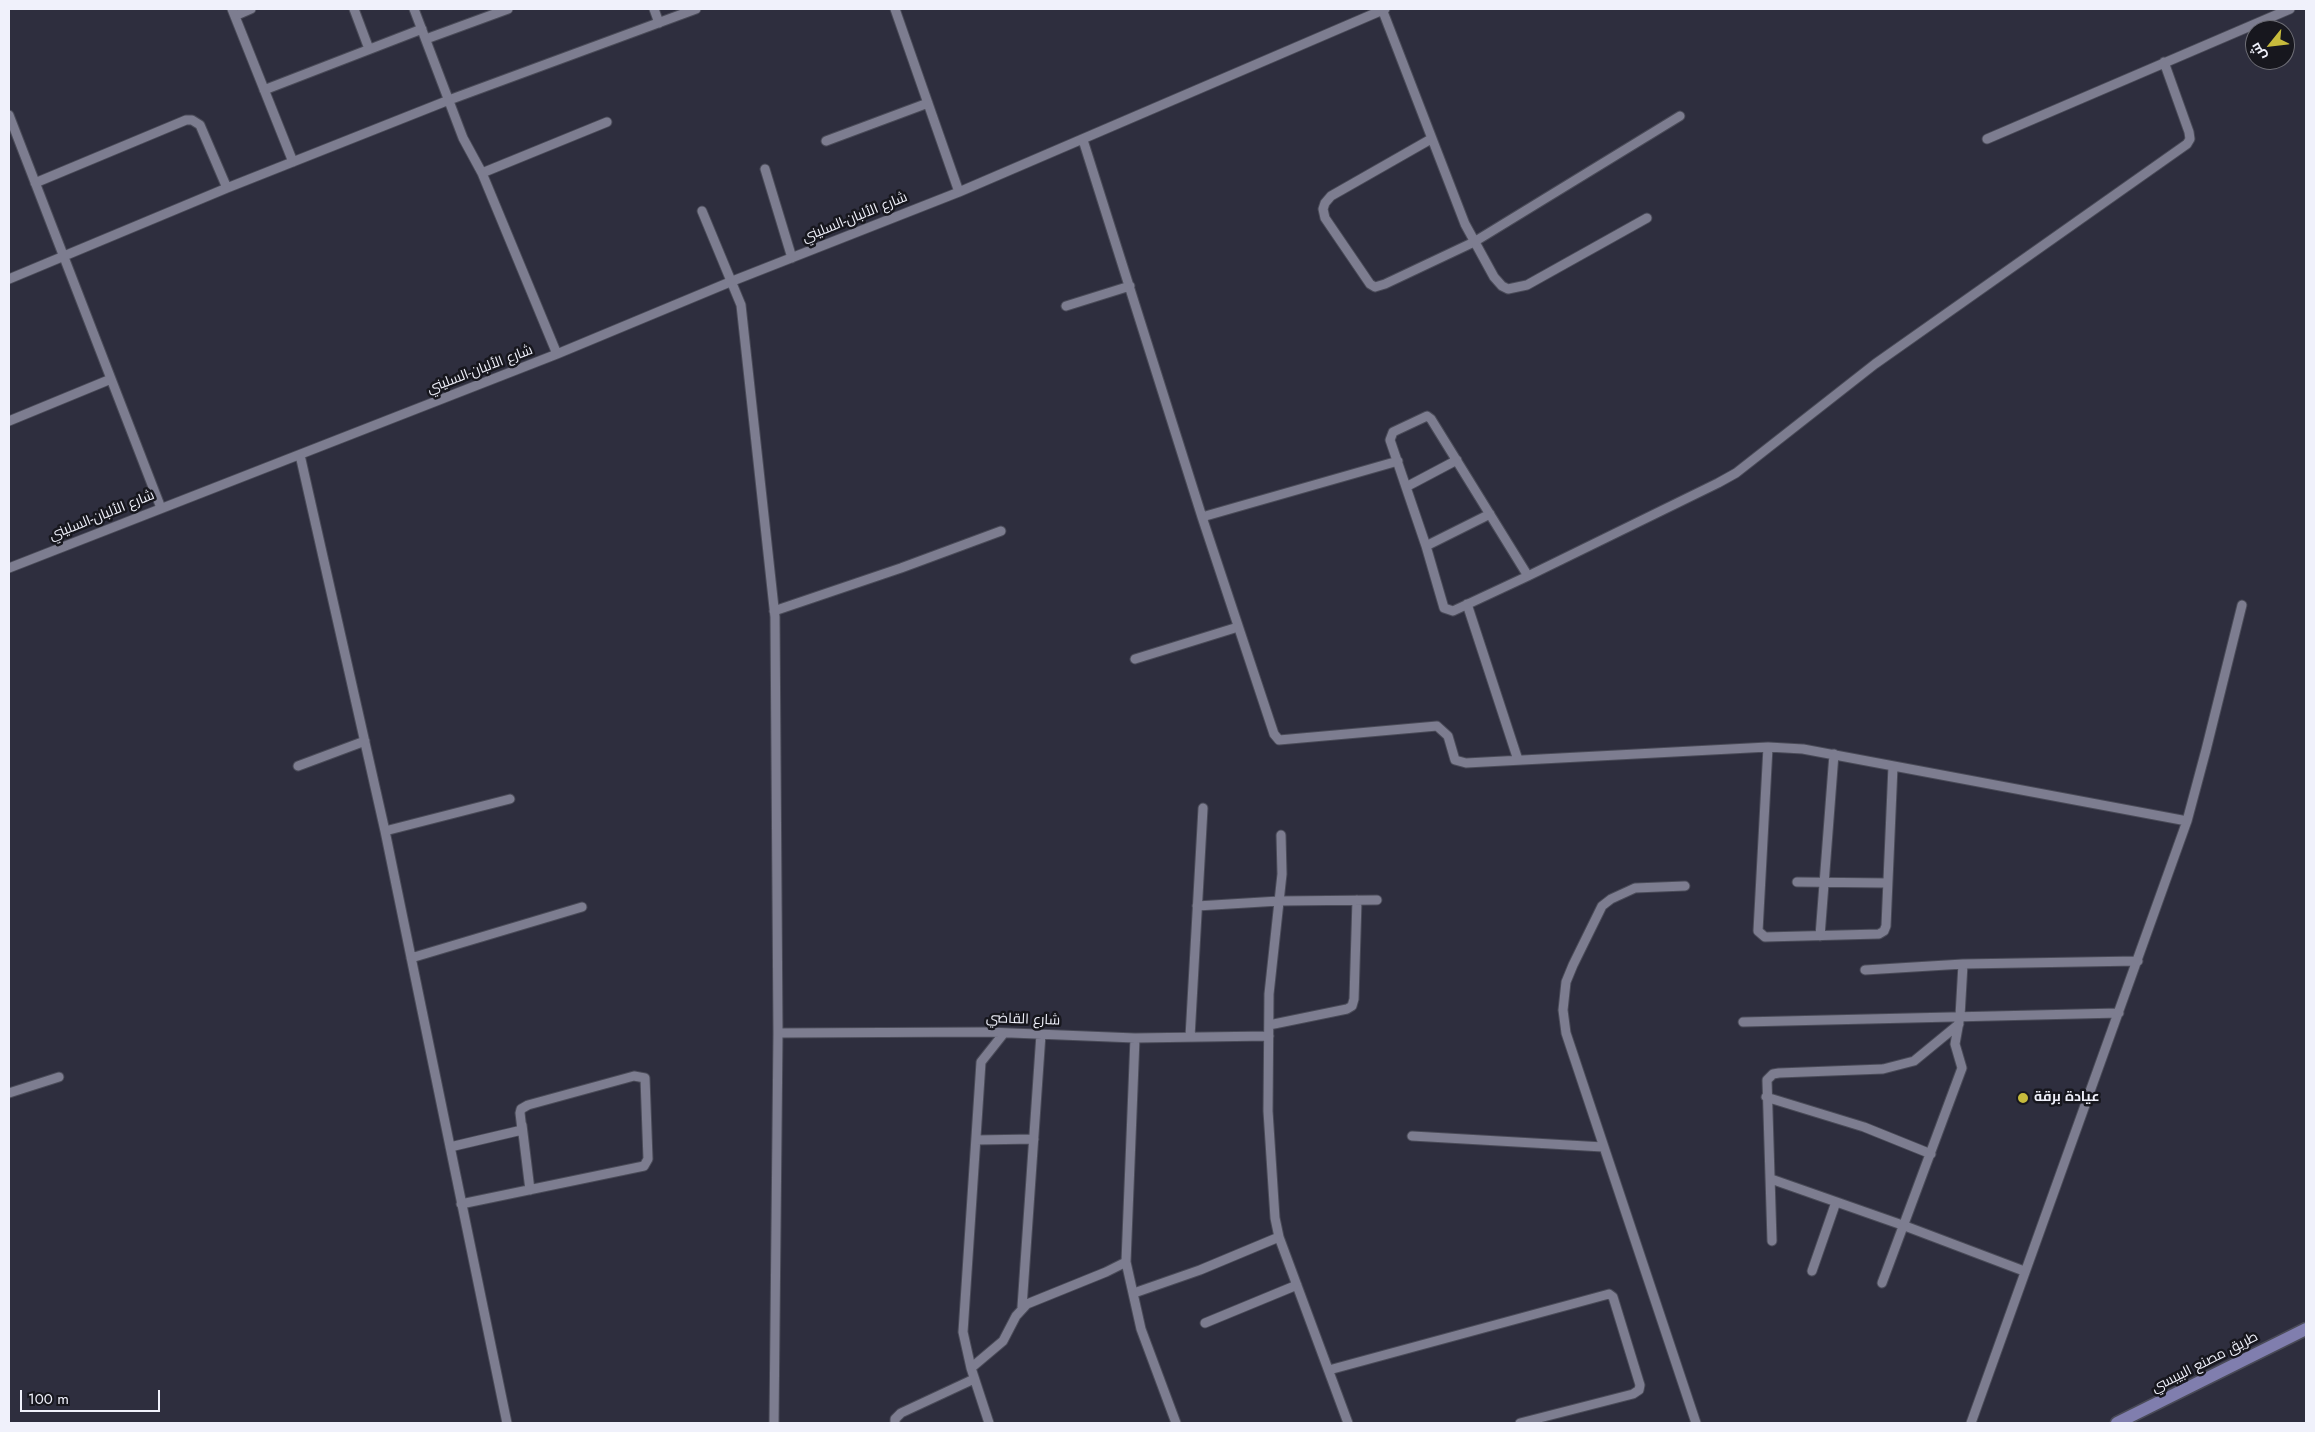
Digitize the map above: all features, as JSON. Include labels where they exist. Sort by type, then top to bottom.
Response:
[{"type":"main road","name":"طريق مصنع البيبسي","points":[[2116,1423],[2306,1329]]},
{"type":"street","points":[[251,9],[233,12],[293,162]]},
{"type":"street","points":[[354,9],[369,49]]},
{"type":"street","points":[[414,9],[463,138],[482,173],[557,354]]},
{"type":"street","points":[[426,39],[508,9]]},
{"type":"street","points":[[654,9],[658,23]]},
{"type":"street","points":[[9,279],[227,188],[448,100],[696,9]]},
{"type":"street","points":[[895,9],[959,192]]},
{"type":"street","points":[[1383,9],[1432,139],[1474,242],[1494,277],[1502,286],[1508,289],[1527,285],[1647,218]]},
{"type":"street","name":"شارع الألبان-السليني","points":[[9,568],[557,354],[730,282],[959,192],[1383,9]]},
{"type":"street","points":[[1987,140],[2290,9]]},
{"type":"street","points":[[264,90],[422,29]]},
{"type":"street","points":[[1528,576],[1432,419],[1426,416],[1393,432],[1390,440],[1426,546],[1444,608],[1453,611],[1528,576],[1736,473],[1875,364],[2187,144],[2190,139],[2189,132],[2164,62]]},
{"type":"street","points":[[826,141],[928,103]]},
{"type":"street","points":[[9,115],[161,508]]},
{"type":"street","points":[[1432,139],[1331,196],[1324,203],[1325,218],[1370,284],[1375,287],[1474,242],[1680,116]]},
{"type":"street","points":[[35,183],[186,120],[192,120],[200,125],[227,188]]},
{"type":"street","points":[[482,173],[607,122]]},
{"type":"street","points":[[1083,140],[1202,517],[1274,734],[1279,740],[1437,726],[1448,736],[1454,756],[1459,762],[1768,747],[1803,749],[2187,821]]},
{"type":"street","points":[[765,169],[792,258]]},
{"type":"street","points":[[702,211],[741,305],[774,611],[778,1033],[774,1423]]},
{"type":"street","points":[[1066,306],[1130,286]]},
{"type":"street","points":[[9,421],[111,380]]},
{"type":"street","points":[[300,455],[365,741],[507,1423]]},
{"type":"street","points":[[1406,487],[1457,460]]},
{"type":"street","points":[[1202,517],[1398,461]]},
{"type":"street","points":[[1426,546],[1490,514]]},
{"type":"street","points":[[774,611],[1001,532]]},
{"type":"street","points":[[1466,604],[1518,760]]},
{"type":"street","points":[[1971,1423],[2187,821],[2242,605]]},
{"type":"street","points":[[1135,659],[1238,627]]},
{"type":"street","points":[[298,766],[365,741]]},
{"type":"street","points":[[1768,747],[1758,931],[1765,937],[1882,933],[1886,926],[1892,766]]},
{"type":"street","points":[[1820,936],[1834,754]]},
{"type":"street","points":[[384,831],[510,799]]},
{"type":"street","points":[[1190,1037],[1203,808]]},
{"type":"street","points":[[1281,834],[1282,874],[1269,994],[1268,1036],[1268,1111],[1275,1223],[1348,1423]]},
{"type":"street","points":[[1798,882],[1887,883]]},
{"type":"street","points":[[1685,886],[1635,888],[1611,898],[1602,906],[1566,982],[1563,1010],[1566,1033],[1696,1423]]},
{"type":"street","points":[[1269,1025],[1348,1009],[1352,1006],[1354,1000],[1357,900]]},
{"type":"street","points":[[1197,906],[1279,901],[1377,900]]},
{"type":"street","points":[[411,958],[582,907]]},
{"type":"street","points":[[1865,970],[1963,964],[2138,961]]},
{"type":"street","points":[[1882,1283],[1905,1226],[1962,1068],[1955,1050],[1960,1020],[1963,964]]},
{"type":"street","points":[[1743,1022],[1960,1020],[2119,1012]]},
{"type":"street","points":[[1772,1241],[1771,1179],[1765,1085],[1773,1074],[1883,1069],[1914,1061],[1960,1020]]},
{"type":"street","name":"شارع القاضي","points":[[778,1033],[1004,1033],[1135,1038],[1268,1036]]},
{"type":"street","points":[[989,1423],[974,1379],[963,1332],[981,1062],[1004,1033]]},
{"type":"street","points":[[971,1368],[1003,1341],[1022,1308],[1041,1034]]},
{"type":"street","points":[[1135,1038],[1126,1262],[1141,1328],[1176,1423]]},
{"type":"street","points":[[450,1147],[522,1130],[520,1113],[521,1109],[528,1105],[634,1076],[645,1078]]},
{"type":"street","points":[[9,1094],[59,1077]]},
{"type":"street","points":[[461,1204],[644,1166],[648,1159],[645,1078]]},
{"type":"street","points":[[530,1190],[522,1110],[645,1078]]},
{"type":"street","points":[[1766,1097],[1864,1127],[1931,1154]]},
{"type":"street","points":[[1412,1136],[1603,1146]]},
{"type":"street","points":[[976,1140],[1034,1139]]},
{"type":"street","points":[[1771,1179],[1905,1226],[2024,1271]]},
{"type":"street","points":[[1812,1271],[1836,1202]]},
{"type":"street","points":[[1134,1293],[1200,1270],[1279,1237]]},
{"type":"street","points":[[1022,1308],[1126,1262]]},
{"type":"street","points":[[1205,1322],[1297,1285]]},
{"type":"street","points":[[1330,1370],[1609,1294],[1613,1297],[1640,1385],[1638,1390],[1632,1394],[1520,1423]]},
{"type":"street","points":[[896,1423],[895,1419],[900,1413],[974,1379]]},
{"type":"place","name":"عيادة برقة","points":[[2023,1098]]}]
